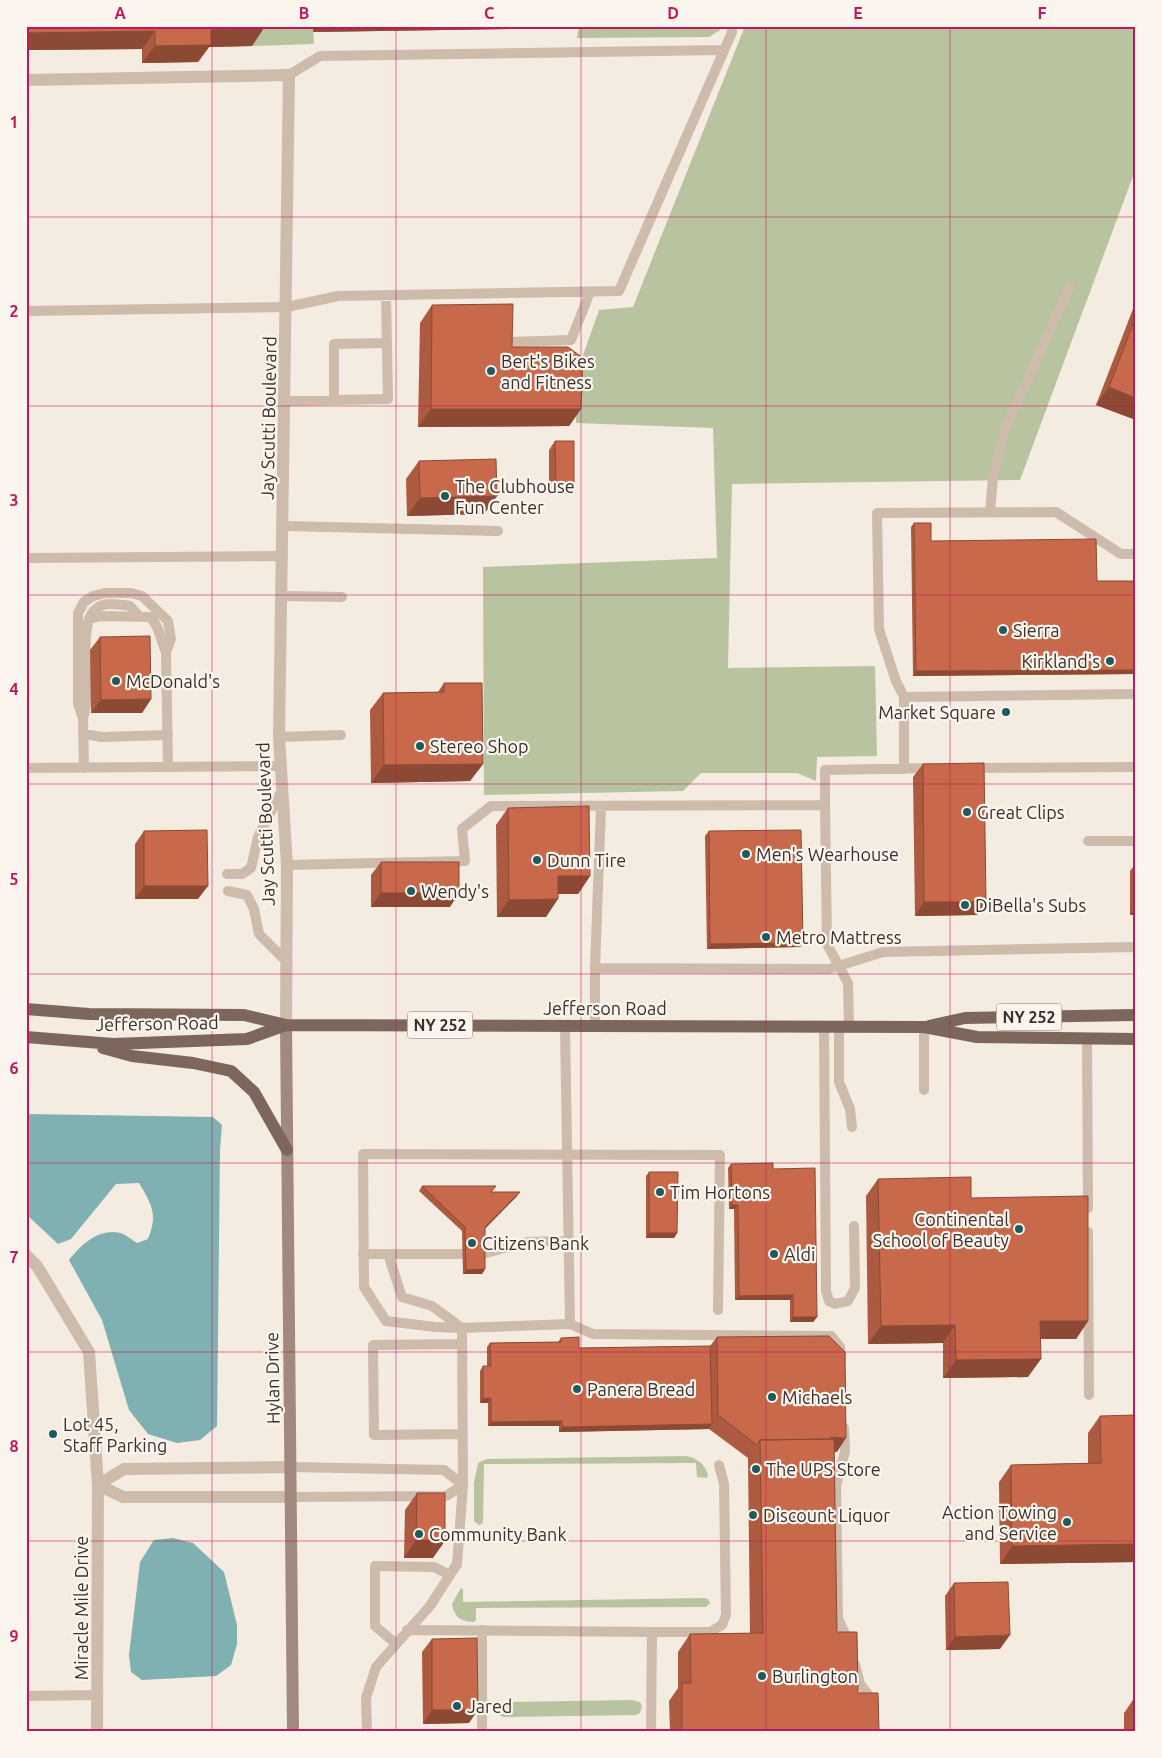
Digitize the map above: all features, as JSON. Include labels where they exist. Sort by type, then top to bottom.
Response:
[{"type":"main road","name":"Jefferson Road","points":[[26,1009],[89,1014],[244,1015],[286,1025],[924,1027],[977,1037],[1136,1039]]},
{"type":"main road","name":"Jefferson Road","points":[[924,1027],[965,1018],[1136,1015]]},
{"type":"main road","name":"Jefferson Road","points":[[26,1037],[113,1044],[248,1039],[286,1025]]},
{"type":"main road","name":"Hylan Drive","points":[[286,1025],[293,1732]]},
{"type":"main road","points":[[79,1041],[132,1056],[193,1063],[231,1071],[254,1092],[287,1150]]},
{"type":"street","points":[[26,80],[289,75]]},
{"type":"street","name":"Jay Scutti Boulevard","points":[[286,1025],[287,865],[279,737],[286,401],[289,75]]},
{"type":"street","name":"Miracle Mile Drive","points":[[26,1255],[37,1266],[89,1352],[98,1485],[97,1732]]},
{"type":"street","points":[[98,1485],[124,1469],[290,1467]]},
{"type":"street","points":[[98,1485],[123,1497],[290,1497]]},
{"type":"lane","points":[[26,311],[287,308],[338,296],[619,291],[732,32],[732,26]]},
{"type":"lane","points":[[289,75],[320,56],[724,50]]},
{"type":"lane","points":[[990,512],[993,477],[1005,429],[1070,286]]},
{"type":"lane","points":[[509,342],[571,340],[590,292]]},
{"type":"lane","points":[[286,401],[388,399],[386,295]]},
{"type":"lane","points":[[334,400],[334,344],[387,343]]},
{"type":"lane","points":[[904,769],[904,697],[896,681],[879,629],[877,513],[1056,512],[1121,554],[1136,554]]},
{"type":"lane","points":[[283,526],[498,531]]},
{"type":"lane","points":[[26,558],[283,556]]},
{"type":"lane","points":[[84,719],[78,703],[78,613],[84,602],[93,596],[105,593],[131,593],[142,596],[160,611],[168,621],[171,638],[166,652],[168,767]]},
{"type":"lane","points":[[282,596],[342,597]]},
{"type":"lane","points":[[84,768],[84,719],[88,702],[87,637],[89,619],[102,616],[138,615],[150,617],[159,630],[160,639],[166,652]]},
{"type":"lane","points":[[904,697],[1136,694]]},
{"type":"lane","points":[[84,734],[102,737],[168,735]]},
{"type":"lane","points":[[279,737],[341,735]]},
{"type":"lane","points":[[26,768],[280,766]]},
{"type":"lane","points":[[961,768],[1136,766]]},
{"type":"lane","points":[[852,1127],[850,1110],[839,1082],[848,983],[827,944],[825,770],[942,768]]},
{"type":"lane","points":[[227,874],[242,874],[251,868],[258,837],[281,792]]},
{"type":"lane","points":[[287,865],[465,861],[462,829],[491,806],[825,805]]},
{"type":"lane","points":[[595,1026],[595,968],[601,806]]},
{"type":"lane","points":[[1088,841],[1136,841]]},
{"type":"lane","points":[[228,891],[248,895],[254,909],[258,934],[286,961]]},
{"type":"lane","points":[[595,968],[829,969],[883,952],[1136,948]]},
{"type":"lane","points":[[565,1026],[570,1324]]},
{"type":"lane","points":[[824,1027],[826,1291],[829,1301],[835,1304],[848,1300],[855,1288],[854,1226]]},
{"type":"lane","points":[[924,1027],[924,1090]]},
{"type":"lane","points":[[1087,1039],[1089,1394]]},
{"type":"lane","points":[[718,1310],[720,1155],[568,1153],[363,1154],[364,1287],[386,1321],[462,1328],[570,1324],[594,1334],[831,1336],[840,1347],[841,1366]]},
{"type":"lane","points":[[482,1254],[528,1242],[569,1241]]},
{"type":"lane","points":[[363,1254],[462,1254]]},
{"type":"lane","points":[[388,1254],[402,1297],[432,1306],[462,1328]]},
{"type":"lane","points":[[367,1732],[366,1698],[376,1667],[395,1643],[430,1606],[457,1564],[463,1485],[462,1328]]},
{"type":"lane","points":[[462,1344],[373,1345],[374,1434],[462,1434]]},
{"type":"lane","points":[[843,1413],[845,1451],[836,1486],[838,1618],[848,1640],[860,1684],[873,1701],[873,1732]]},
{"type":"lane","points":[[408,1630],[710,1632],[722,1625],[726,1615],[724,1484],[719,1465]]},
{"type":"lane","points":[[290,1467],[444,1470],[463,1485]]},
{"type":"lane","points":[[290,1497],[446,1496],[463,1485]]},
{"type":"lane","points":[[395,1643],[375,1626],[375,1566],[434,1567],[450,1575]]},
{"type":"lane","points":[[482,1630],[482,1732]]},
{"type":"lane","points":[[651,1732],[652,1632]]},
{"type":"lane","points":[[26,1696],[98,1695]]},
{"type":"green space","points":[[251,26],[313,26],[314,44],[252,46]]},
{"type":"green space","points":[[579,26],[720,26],[720,30],[709,37],[577,38]]},
{"type":"green space","points":[[745,26],[1136,26],[1136,168],[1020,480],[732,484],[728,668],[875,666],[877,756],[817,757],[816,781],[797,773],[701,773],[683,791],[484,795],[483,567],[717,558],[713,428],[576,423],[576,375],[599,310],[633,307]]},
{"type":"green space","points":[[687,1456],[698,1460],[703,1465],[707,1471],[707,1478],[697,1477],[696,1463],[484,1464],[483,1523],[479,1525],[474,1521],[474,1483],[478,1463],[487,1459]]},
{"type":"green space","points":[[461,1588],[463,1589],[463,1602],[704,1598],[708,1599],[710,1603],[706,1607],[476,1608],[476,1620],[469,1622],[459,1618],[453,1609],[452,1604]]},
{"type":"green space","points":[[632,1700],[640,1702],[642,1706],[640,1713],[636,1715],[503,1717],[496,1713],[499,1703],[505,1702]]},
{"type":"water","points":[[26,1114],[213,1117],[222,1125],[220,1149],[217,1426],[200,1440],[177,1443],[148,1434],[129,1410],[102,1320],[69,1260],[91,1239],[105,1233],[122,1234],[137,1243],[148,1239],[153,1216],[150,1204],[139,1183],[116,1184],[71,1239],[58,1244],[26,1214]]},
{"type":"water","points":[[173,1538],[193,1543],[224,1572],[237,1625],[237,1644],[231,1665],[216,1676],[142,1680],[131,1672],[129,1655],[140,1562],[154,1540]]},
{"type":"building","points":[[26,26],[264,26],[264,28],[211,30],[211,45],[155,46],[155,31],[26,33]]},
{"type":"building","name":"Bert's Bikes and Fitness","points":[[513,304],[512,347],[568,347],[583,358],[581,409],[431,409],[432,305]]},
{"type":"building","points":[[1136,316],[1136,398],[1109,387]]},
{"type":"building","points":[[555,441],[574,441],[574,485],[556,485]]},
{"type":"building","points":[[496,459],[497,496],[420,498],[419,461]]},
{"type":"building","name":"Sierra","points":[[914,523],[931,523],[931,541],[1096,539],[1097,581],[1136,581],[1136,670],[916,671]]},
{"type":"building","name":"McDonald's","points":[[150,636],[151,699],[101,700],[100,637]]},
{"type":"building","name":"Stereo Shop","points":[[444,683],[482,683],[483,764],[384,765],[383,693],[444,692]]},
{"type":"building","points":[[984,763],[986,902],[924,902],[923,764]]},
{"type":"building","name":"Dunn Tire","points":[[589,806],[590,876],[558,876],[558,899],[509,900],[508,808]]},
{"type":"building","points":[[207,830],[208,886],[144,886],[144,831]]},
{"type":"building","points":[[801,830],[803,943],[710,944],[709,831]]},
{"type":"building","points":[[381,862],[459,862],[459,893],[381,893]]},
{"type":"building","name":"Aldi","points":[[773,1163],[773,1169],[815,1168],[817,1317],[793,1317],[793,1295],[739,1296],[738,1205],[732,1205],[731,1164]]},
{"type":"building","name":"Tim Hortons","points":[[649,1172],[678,1172],[677,1233],[649,1233]]},
{"type":"building","points":[[971,1177],[971,1198],[1088,1196],[1088,1321],[1040,1321],[1041,1359],[956,1360],[955,1325],[881,1326],[878,1179]]},
{"type":"building","name":"Citizens Bank","points":[[422,1186],[496,1186],[491,1192],[520,1192],[485,1227],[485,1269],[466,1270],[465,1227]]},
{"type":"building","name":"Michaels","points":[[829,1336],[845,1352],[846,1438],[760,1440],[757,1445],[718,1415],[717,1337]]},
{"type":"building","points":[[579,1337],[579,1348],[710,1346],[712,1424],[562,1427],[562,1421],[491,1422],[491,1398],[483,1399],[483,1366],[491,1366],[490,1343],[561,1342],[561,1338]]},
{"type":"building","name":"Action Towing and Service","points":[[1136,1415],[1136,1544],[1012,1546],[1011,1465],[1101,1463],[1100,1416]]},
{"type":"building","points":[[834,1439],[837,1632],[857,1632],[858,1693],[878,1693],[879,1731],[682,1732],[682,1683],[691,1683],[690,1634],[763,1633],[760,1440]]},
{"type":"building","points":[[417,1493],[445,1493],[445,1541],[416,1540]]},
{"type":"building","points":[[1008,1582],[1010,1635],[955,1637],[954,1583]]},
{"type":"building","points":[[477,1638],[478,1710],[432,1710],[432,1639]]},
{"type":"building","points":[[1133,1700],[1136,1700],[1136,1732],[1134,1732]]},
{"type":"place","name":"Bert's Bikes and Fitness","points":[[491,371]]},
{"type":"place","name":"The Clubhouse Fun Center","points":[[445,496]]},
{"type":"place","name":"Sierra","points":[[1003,630]]},
{"type":"place","name":"Kirkland's","points":[[1110,661]]},
{"type":"place","name":"McDonald's","points":[[116,681]]},
{"type":"place","name":"Market Square","points":[[1006,712]]},
{"type":"place","name":"Stereo Shop","points":[[420,746]]},
{"type":"place","name":"Great Clips","points":[[967,812]]},
{"type":"place","name":"Men's Wearhouse","points":[[746,854]]},
{"type":"place","name":"Dunn Tire","points":[[537,860]]},
{"type":"place","name":"Wendy's","points":[[411,891]]},
{"type":"place","name":"DiBella's Subs","points":[[965,905]]},
{"type":"place","name":"Metro Mattress","points":[[766,937]]},
{"type":"place","name":"Tim Hortons","points":[[660,1192]]},
{"type":"place","name":"Continental School of Beauty","points":[[1019,1229]]},
{"type":"place","name":"Citizens Bank","points":[[472,1243]]},
{"type":"place","name":"Aldi","points":[[774,1254]]},
{"type":"place","name":"Panera Bread","points":[[577,1389]]},
{"type":"place","name":"Michaels","points":[[772,1397]]},
{"type":"place","name":"Lot 45, Staff Parking","points":[[53,1434]]},
{"type":"place","name":"The UPS Store","points":[[756,1469]]},
{"type":"place","name":"Discount Liquor","points":[[753,1515]]},
{"type":"place","name":"Action Towing and Service","points":[[1067,1522]]},
{"type":"place","name":"Community Bank","points":[[419,1534]]},
{"type":"place","name":"Burlington","points":[[762,1676]]},
{"type":"place","name":"Jared","points":[[457,1706]]}]
